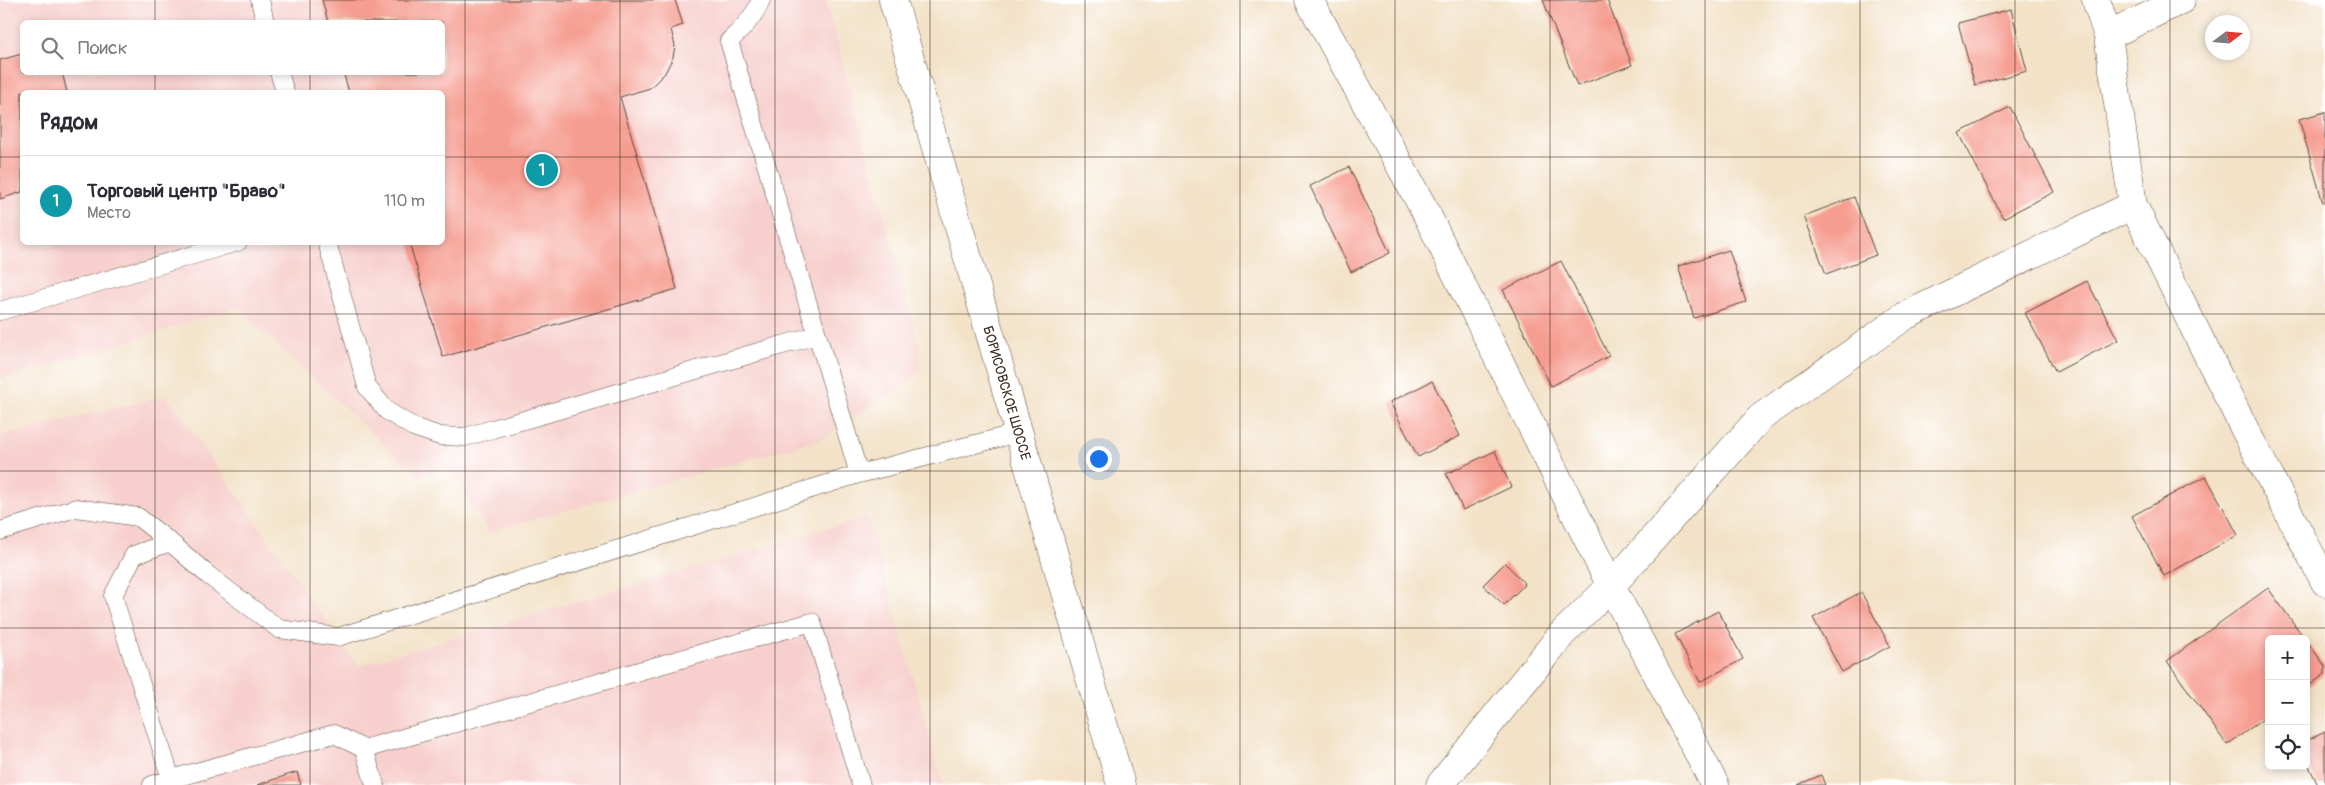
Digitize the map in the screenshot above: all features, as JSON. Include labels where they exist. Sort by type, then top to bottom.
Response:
[{"type":"street","name":"БОРИСОВСКОЕ ШОССЕ","points":[[893,0],[1122,785]]},
{"type":"street","points":[[1309,0],[1424,209],[1611,586],[1715,785]]},
{"type":"street","points":[[2096,0],[2108,36],[2133,205],[2245,430],[2325,582]]},
{"type":"street","points":[[2108,36],[2181,0]]},
{"type":"street","points":[[1440,785],[1563,633],[1611,586],[1760,418],[1905,316],[2133,205]]},
{"type":"lane","points":[[260,0],[265,20]]},
{"type":"lane","points":[[761,0],[744,28],[729,41],[859,474]]},
{"type":"lane","points":[[280,75],[284,90]]},
{"type":"lane","points":[[0,311],[228,245]]},
{"type":"lane","points":[[328,245],[367,387],[387,411],[412,427],[440,436],[465,437],[817,335]]},
{"type":"lane","points":[[0,531],[76,508],[138,517],[208,575],[279,629],[338,637],[859,474],[1018,433]]},
{"type":"lane","points":[[170,542],[134,556],[113,596],[171,780]]},
{"type":"lane","points":[[152,785],[334,734],[364,749],[812,622],[861,785]]},
{"type":"lane","points":[[364,749],[375,785]]},
{"type":"shaded area","points":[[0,0],[826,0],[920,349],[919,374],[822,439],[489,532],[449,468],[418,476],[237,308],[0,380]]},
{"type":"shaded area","points":[[167,396],[358,666],[868,517],[943,785],[0,785],[0,436]]},
{"type":"building","points":[[322,0],[675,0],[683,25],[671,29],[675,46],[673,57],[665,73],[650,88],[620,97],[677,289],[443,357],[410,245],[445,245],[445,90],[348,90],[344,75],[445,75],[445,20],[327,20]]},
{"type":"building","points":[[1543,0],[1607,0],[1632,65],[1577,86]]},
{"type":"building","points":[[2011,9],[2027,71],[1975,85],[1958,23]]},
{"type":"building","points":[[20,55],[20,75],[63,75],[66,90],[20,90],[20,193],[0,199],[0,60]]},
{"type":"building","points":[[2010,107],[2054,192],[2003,218],[1959,133]]},
{"type":"building","points":[[2325,112],[2325,203],[2323,203],[2299,119]]},
{"type":"building","points":[[1349,167],[1390,253],[1351,272],[1310,186]]},
{"type":"building","points":[[1854,197],[1876,255],[1826,274],[1804,216]]},
{"type":"building","points":[[1729,250],[1746,302],[1694,318],[1678,266]]},
{"type":"building","points":[[1561,261],[1609,356],[1551,386],[1503,290]]},
{"type":"building","points":[[2087,281],[2118,340],[2056,372],[2025,313]]},
{"type":"building","points":[[1432,381],[1460,436],[1418,457],[1390,402]]},
{"type":"building","points":[[1495,451],[1511,487],[1463,510],[1446,474]]},
{"type":"building","points":[[2206,476],[2238,535],[2164,576],[2132,516]]},
{"type":"building","points":[[1505,563],[1525,584],[1504,605],[1483,585]]},
{"type":"building","points":[[2268,588],[2302,635],[2265,635],[2265,718],[2227,745],[2167,661]]},
{"type":"building","points":[[1861,592],[1890,646],[1842,672],[1813,618]]},
{"type":"building","points":[[1718,611],[1743,659],[1700,682],[1675,634]]},
{"type":"building","points":[[2310,645],[2325,666],[2325,674],[2310,685]]},
{"type":"building","points":[[2325,732],[2325,785],[2318,785],[2310,768],[2310,739]]},
{"type":"building","points":[[297,772],[301,785],[257,785]]},
{"type":"building","points":[[1821,775],[1825,785],[1798,785]]},
{"type":"place","name":"Торговый центр \"Браво\"","points":[[542,170]]}]
